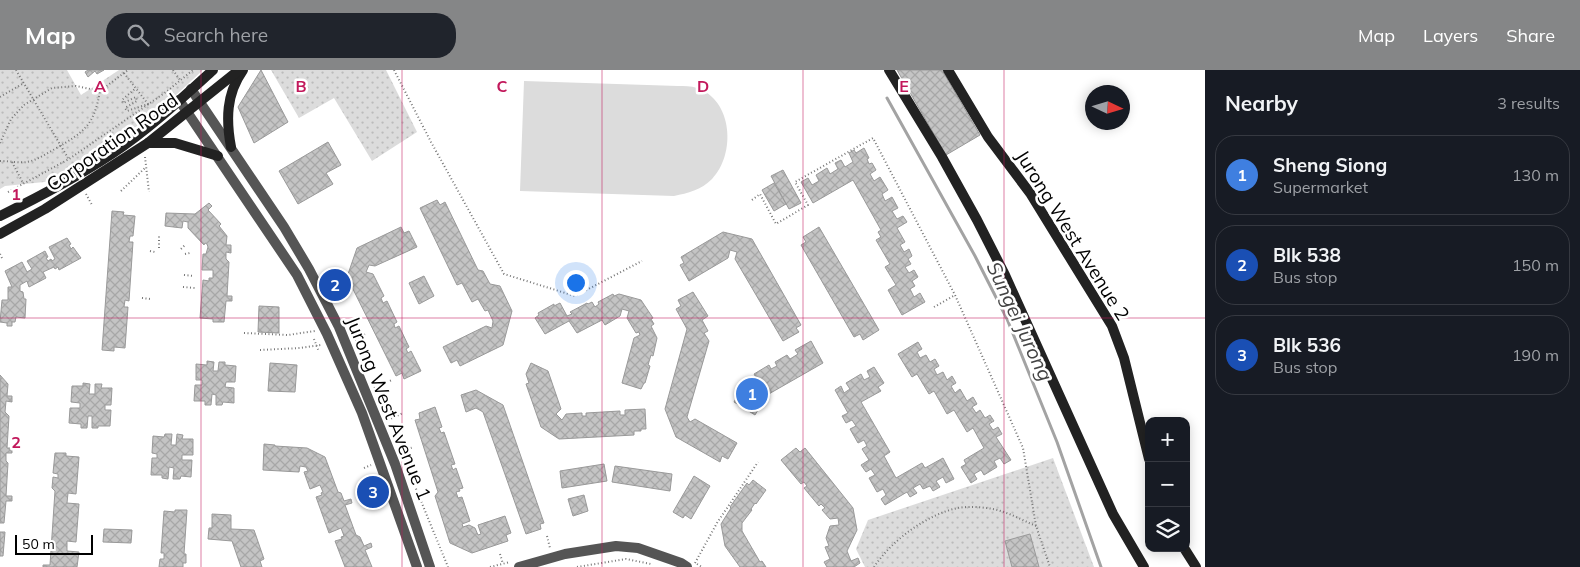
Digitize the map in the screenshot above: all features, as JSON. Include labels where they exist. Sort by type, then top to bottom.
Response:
[{"type":"main road","name":"Corporation Road","points":[[0,216],[53,190],[113,153],[147,128],[213,70]]},
{"type":"main road","name":"Corporation Road","points":[[0,234],[45,209],[148,143],[239,70]]},
{"type":"main road","points":[[231,147],[227,125],[229,101],[243,70]]},
{"type":"main road","points":[[889,70],[942,157],[977,220],[1005,275],[1113,514],[1144,567]]},
{"type":"main road","name":"Jurong West Avenue 2","points":[[948,70],[988,138],[1030,193],[1112,326],[1124,358],[1145,443]]},
{"type":"main road","points":[[148,143],[175,143],[218,156]]},
{"type":"main road","points":[[1187,552],[1196,567]]},
{"type":"street","name":"Jurong West Avenue 1","points":[[192,89],[309,269],[339,327],[392,456],[430,567]]},
{"type":"street","name":"Jurong West Avenue 1","points":[[179,100],[297,275],[318,328],[330,341],[362,413],[417,567]]},
{"type":"street","points":[[519,567],[565,554],[616,546],[638,548],[691,565]]},
{"type":"path","points":[[16,70],[69,159]]},
{"type":"path","points":[[0,161],[25,162],[37,159],[82,133],[91,120],[97,106],[100,91],[128,70]]},
{"type":"path","points":[[173,70],[181,81]]},
{"type":"path","points":[[8,192],[69,159],[194,70]]},
{"type":"path","points":[[394,70],[431,142],[504,274],[574,296],[642,261]]},
{"type":"path","points":[[124,73],[148,104]]},
{"type":"path","points":[[0,97],[24,83]]},
{"type":"path","points":[[0,143],[11,119],[24,105],[52,88],[76,86],[100,91]]},
{"type":"path","points":[[136,88],[122,100],[123,103],[136,97],[137,101],[125,108],[127,111],[148,104]]},
{"type":"path","points":[[752,200],[760,194],[776,224],[808,206],[795,182],[873,138],[955,295],[1024,448],[1036,526],[1050,567]]},
{"type":"path","points":[[12,162],[23,183]]},
{"type":"path","points":[[146,164],[149,192]]},
{"type":"path","points":[[121,191],[146,167]]},
{"type":"path","points":[[88,198],[92,205]]},
{"type":"path","points":[[159,235],[159,248]]},
{"type":"path","points":[[181,249],[185,245]]},
{"type":"path","points":[[150,251],[155,252]]},
{"type":"path","points":[[185,254],[190,253]]},
{"type":"path","points":[[0,254],[2,258]]},
{"type":"path","points":[[184,275],[194,276]]},
{"type":"path","points":[[183,288],[194,288]]},
{"type":"path","points":[[934,307],[955,295]]},
{"type":"path","points":[[142,298],[151,299]]},
{"type":"path","points":[[244,333],[288,335],[318,328]]},
{"type":"path","points":[[353,341],[367,333]]},
{"type":"path","points":[[314,339],[319,352]]},
{"type":"path","points":[[260,350],[317,346],[330,341]]},
{"type":"path","points":[[374,388],[392,380]]},
{"type":"path","points":[[388,420],[403,412]]},
{"type":"path","points":[[392,456],[414,447]]},
{"type":"path","points":[[370,460],[371,465]]},
{"type":"path","points":[[691,565],[758,462]]},
{"type":"path","points":[[874,567],[893,544],[909,531],[934,516],[958,508],[978,507],[995,509],[1036,526]]},
{"type":"path","points":[[546,536],[551,550]]},
{"type":"path","points":[[500,554],[503,564]]},
{"type":"path","points":[[576,567],[626,559],[659,566]]},
{"type":"shaded area","points":[[0,70],[67,70],[81,95],[119,70],[203,70],[162,108],[84,164],[54,181],[5,186],[0,189]]},
{"type":"shaded area","points":[[271,70],[386,70],[417,132],[372,161],[334,98],[299,118]]},
{"type":"shaded area","points":[[524,81],[685,86],[697,88],[709,94],[718,104],[724,115],[727,129],[725,156],[720,168],[708,183],[684,194],[674,196],[520,191]]},
{"type":"shaded area","points":[[1053,458],[1094,567],[865,567],[856,549],[868,520]]},
{"type":"building","points":[[88,70],[104,70],[97,74],[95,71],[88,77],[85,72]]},
{"type":"building","points":[[261,70],[288,122],[254,143],[238,107]]},
{"type":"building","points":[[897,70],[942,70],[980,135],[946,155]]},
{"type":"building","points":[[328,142],[341,165],[326,173],[333,184],[298,204],[279,171]]},
{"type":"building","points":[[864,148],[869,158],[867,159],[869,164],[872,163],[876,170],[870,174],[874,181],[880,177],[888,190],[882,194],[885,201],[892,197],[898,208],[892,211],[897,219],[903,216],[907,222],[897,228],[905,242],[900,245],[904,252],[909,249],[912,256],[908,259],[911,264],[905,267],[909,273],[914,270],[918,277],[912,281],[915,286],[910,289],[914,297],[920,293],[925,302],[902,315],[888,290],[896,285],[885,267],[890,264],[876,240],[881,237],[878,232],[881,230],[853,180],[813,203],[801,182],[808,178],[812,185],[819,181],[816,175],[827,168],[830,174],[838,169],[835,163],[841,160],[845,167],[853,162],[849,153],[854,150],[856,153]]},
{"type":"building","points":[[783,170],[801,203],[789,209],[771,176]]},
{"type":"building","points":[[774,183],[786,204],[774,211],[762,190]]},
{"type":"building","points":[[437,200],[440,205],[445,202],[478,270],[483,271],[490,284],[500,286],[512,311],[503,345],[460,366],[457,360],[451,363],[443,347],[486,326],[492,328],[493,321],[488,310],[485,311],[478,299],[472,302],[462,283],[457,285],[420,208]]},
{"type":"building","points":[[209,203],[212,206],[208,210],[221,224],[219,226],[227,236],[226,245],[231,245],[231,253],[226,252],[226,259],[229,262],[227,296],[232,296],[232,301],[226,301],[224,322],[213,322],[213,319],[200,318],[203,280],[209,281],[209,278],[213,278],[213,270],[202,270],[203,254],[206,254],[207,244],[205,243],[204,245],[188,228],[188,222],[183,221],[182,228],[165,226],[166,213],[195,214]]},
{"type":"building","points":[[112,211],[124,212],[123,215],[135,216],[133,236],[130,236],[129,242],[133,242],[129,301],[125,300],[124,307],[128,307],[125,348],[114,347],[114,351],[102,350]]},
{"type":"building","points":[[401,227],[404,233],[409,231],[417,247],[375,266],[369,265],[366,272],[373,274],[384,296],[381,298],[383,303],[387,301],[397,322],[394,324],[395,328],[399,326],[409,347],[406,349],[408,353],[411,351],[421,371],[404,379],[402,373],[396,376],[347,277],[357,248]]},
{"type":"building","points":[[819,227],[879,330],[863,340],[860,334],[854,337],[801,245],[806,242],[803,237]]},
{"type":"building","points":[[723,232],[752,239],[801,325],[796,328],[799,332],[783,341],[735,259],[737,252],[730,250],[728,258],[689,281],[680,265],[684,263],[681,257]]},
{"type":"building","points":[[67,238],[71,244],[69,245],[71,249],[73,247],[81,258],[59,270],[58,267],[55,269],[54,267],[43,272],[46,278],[29,287],[27,281],[20,285],[20,291],[23,292],[24,299],[26,299],[25,318],[16,317],[15,322],[12,322],[12,326],[7,326],[7,323],[0,322],[2,300],[8,300],[8,287],[12,287],[5,271],[22,262],[27,272],[32,269],[27,261],[45,251],[48,261],[51,259],[52,261],[55,259],[49,247]]},
{"type":"building","points":[[424,276],[434,296],[419,304],[409,283]]},
{"type":"building","points":[[693,292],[708,316],[702,320],[708,331],[704,333],[709,341],[687,417],[690,422],[695,419],[737,443],[728,459],[722,456],[720,462],[676,437],[665,409],[687,329],[676,309],[681,306],[678,300]]},
{"type":"building","points":[[613,294],[614,296],[619,294],[641,300],[653,318],[651,319],[654,324],[651,326],[657,338],[653,356],[651,355],[648,365],[650,366],[645,383],[641,389],[622,383],[634,338],[640,335],[639,332],[636,333],[627,318],[629,311],[622,309],[620,316],[605,325],[602,320],[577,333],[569,321],[545,334],[535,318],[539,315],[538,313],[554,304],[554,306],[560,303],[567,316],[572,314],[570,312],[587,303],[592,302],[595,307],[599,304],[598,302]]},
{"type":"building","points":[[259,306],[279,307],[279,333],[258,332]]},
{"type":"building","points":[[811,341],[823,363],[767,395],[755,415],[734,402],[744,385],[753,389],[758,381],[754,374],[769,365],[771,369],[777,366],[775,362],[787,355],[790,359],[798,354],[795,350]]},
{"type":"building","points":[[918,342],[922,349],[917,352],[920,358],[926,355],[930,362],[935,359],[939,366],[934,369],[937,375],[943,372],[947,380],[952,376],[956,383],[951,386],[955,393],[960,389],[967,401],[973,397],[977,404],[972,407],[976,413],[980,410],[985,418],[990,415],[994,421],[989,424],[993,430],[998,427],[1002,434],[996,437],[1011,460],[1004,464],[1000,458],[994,461],[997,467],[984,475],[981,470],[974,474],[977,479],[971,483],[961,467],[966,464],[964,460],[984,448],[973,428],[967,432],[954,410],[947,414],[934,391],[929,394],[917,374],[912,377],[898,354]]},
{"type":"building","points":[[207,361],[214,362],[213,371],[218,371],[219,362],[225,362],[225,365],[236,366],[235,382],[226,382],[225,387],[234,388],[234,403],[223,402],[222,405],[216,405],[216,395],[212,394],[211,405],[205,405],[205,401],[194,401],[195,385],[202,385],[202,380],[196,380],[196,364],[207,365]]},
{"type":"building","points":[[270,363],[297,365],[295,392],[268,391]]},
{"type":"building","points":[[531,363],[548,371],[561,409],[556,414],[562,420],[566,414],[582,413],[582,416],[586,416],[586,413],[620,411],[620,415],[625,415],[625,410],[645,409],[646,429],[634,431],[634,435],[559,439],[541,427],[526,384],[529,383],[526,374]]},
{"type":"building","points":[[874,367],[884,383],[878,387],[881,391],[861,402],[890,452],[884,456],[896,478],[922,463],[925,468],[943,458],[954,479],[946,483],[943,477],[936,481],[940,487],[933,491],[930,486],[923,489],[920,484],[913,488],[917,493],[910,497],[907,492],[885,505],[881,499],[886,495],[883,489],[877,492],[869,478],[875,475],[871,469],[866,472],[861,465],[869,460],[862,449],[867,446],[864,440],[858,443],[850,429],[856,426],[852,420],[846,423],[842,416],[848,413],[835,390],[841,386],[844,393],[850,389],[846,383],[861,374],[864,380],[870,377],[867,371]]},
{"type":"building","points":[[0,375],[8,384],[7,396],[12,396],[12,402],[6,401],[5,412],[9,416],[7,448],[12,448],[12,453],[6,453],[6,461],[8,463],[6,496],[12,496],[12,501],[6,501],[4,523],[0,523]]},
{"type":"building","points":[[83,383],[90,384],[89,394],[95,394],[95,384],[102,384],[101,388],[112,388],[111,405],[105,405],[105,410],[111,410],[110,426],[92,428],[92,416],[88,416],[87,428],[81,428],[81,424],[69,423],[70,408],[80,408],[80,403],[71,402],[72,386],[83,386]]},
{"type":"building","points":[[476,390],[503,405],[544,523],[540,524],[541,529],[526,534],[483,412],[476,408],[466,412],[461,395]]},
{"type":"building","points":[[435,407],[442,427],[439,428],[441,433],[444,432],[455,464],[451,465],[453,470],[456,468],[463,488],[456,492],[458,498],[462,497],[470,521],[462,524],[463,527],[469,525],[475,528],[478,535],[481,534],[478,525],[505,516],[511,533],[506,535],[508,541],[472,553],[450,543],[435,496],[438,492],[415,420],[420,419],[419,413]]},
{"type":"building","points":[[165,434],[172,434],[171,445],[176,445],[177,434],[183,435],[182,439],[193,439],[193,455],[182,455],[182,460],[192,460],[191,477],[181,476],[180,479],[173,479],[174,468],[169,467],[168,479],[162,478],[162,475],[151,475],[152,458],[157,458],[157,454],[152,453],[153,436],[164,437]]},
{"type":"building","points":[[264,444],[307,448],[325,457],[338,492],[341,493],[344,501],[351,499],[352,503],[345,505],[356,535],[360,537],[364,546],[371,543],[372,547],[365,550],[372,567],[345,567],[335,541],[342,539],[341,537],[344,536],[341,528],[329,533],[316,497],[322,495],[321,493],[323,492],[320,485],[310,489],[304,472],[308,471],[306,467],[300,466],[299,472],[263,470]]},
{"type":"building","points":[[796,448],[800,452],[805,448],[853,508],[857,530],[847,551],[851,561],[858,558],[860,563],[854,567],[827,567],[824,562],[830,559],[825,547],[829,546],[826,538],[830,526],[839,525],[838,518],[830,519],[822,510],[825,508],[821,504],[819,506],[804,488],[807,486],[804,482],[801,484],[781,460]]},
{"type":"building","points":[[55,453],[66,453],[66,456],[79,457],[76,494],[68,493],[67,503],[79,504],[76,542],[67,541],[67,551],[79,552],[77,567],[43,567],[43,565],[50,565],[55,491],[52,488],[53,477],[58,478],[58,474],[53,473]]},
{"type":"building","points":[[604,464],[607,481],[562,488],[560,471]]},
{"type":"building","points":[[615,466],[672,474],[670,491],[612,482]]},
{"type":"building","points":[[694,476],[710,486],[691,519],[685,515],[683,518],[673,512]]},
{"type":"building","points":[[753,480],[766,490],[742,523],[742,531],[760,562],[762,561],[766,567],[740,567],[725,546],[721,524],[730,507],[747,483],[749,485]]},
{"type":"building","points":[[584,495],[588,511],[573,516],[568,499]]},
{"type":"building","points":[[175,510],[187,510],[184,554],[186,554],[186,563],[183,563],[183,567],[159,567],[160,559],[164,559],[164,553],[161,553],[164,511],[175,512]]},
{"type":"building","points":[[212,514],[231,515],[231,529],[254,530],[264,559],[260,561],[262,567],[241,567],[232,541],[208,539],[209,528],[212,528]]},
{"type":"building","points":[[104,529],[132,530],[131,543],[103,542]]},
{"type":"building","points":[[0,532],[5,532],[3,556],[0,556]]},
{"type":"building","points":[[1030,534],[1039,567],[1012,567],[1005,541]]},
{"type":"waterway","name":"Sungei Jurong","points":[[887,98],[975,256],[1007,319],[1057,442],[1101,567]]},
{"type":"place","name":"Blk 538","points":[[335,285]]},
{"type":"place","name":"Sheng Siong","points":[[752,394]]},
{"type":"place","name":"Blk 536","points":[[373,492]]}]
